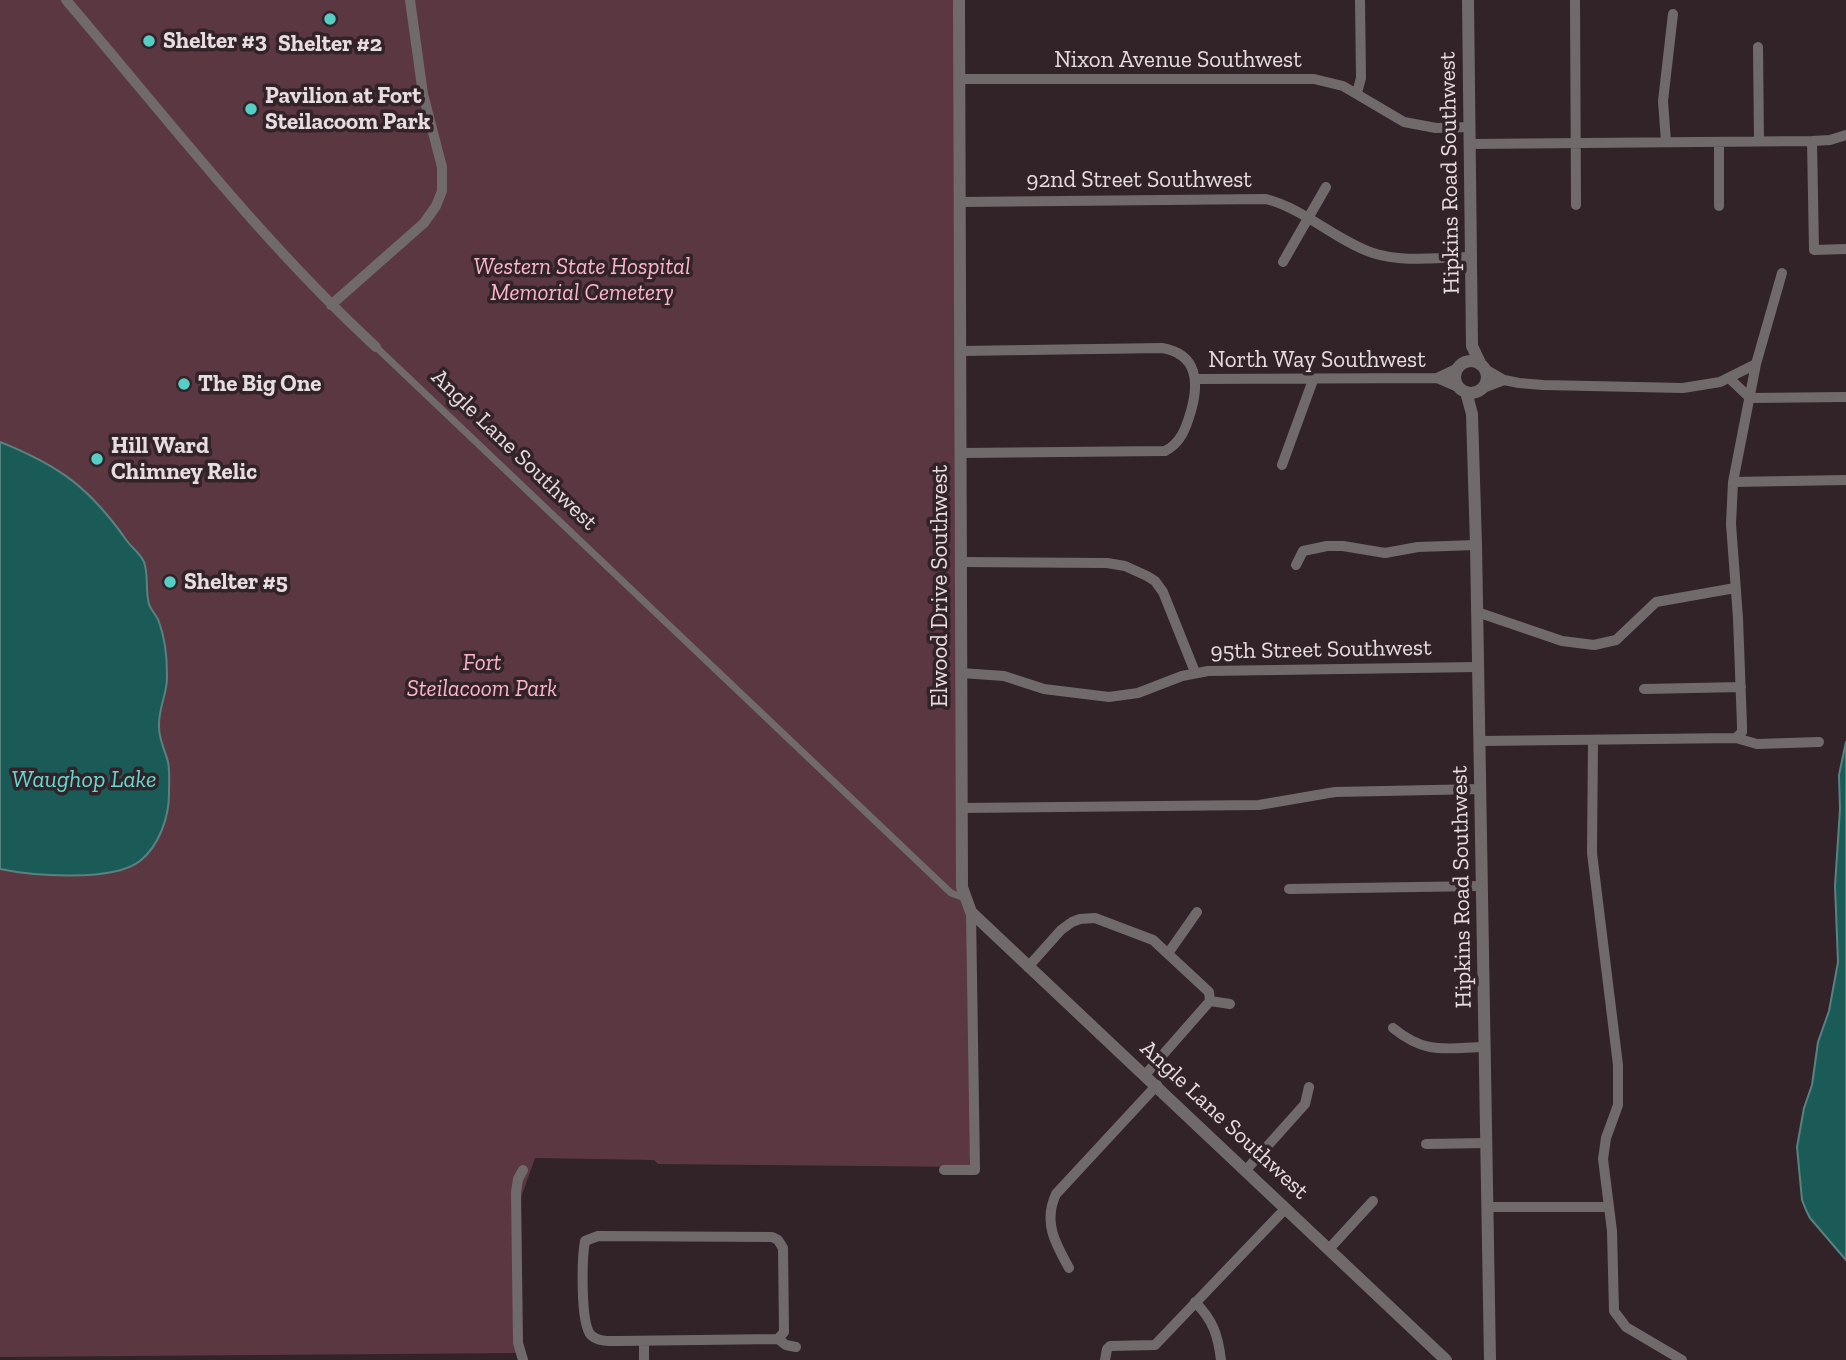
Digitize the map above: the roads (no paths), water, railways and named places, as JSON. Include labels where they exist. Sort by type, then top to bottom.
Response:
[{"type":"street","name":"Angle Lane Southwest","points":[[66,0],[207,169],[331,305],[951,893],[965,898]]},
{"type":"street","points":[[331,305],[424,223],[436,206],[442,191],[442,167],[424,93],[410,0]]},
{"type":"street","name":"Elwood Drive Southwest","points":[[944,1170],[975,1170],[971,912],[962,887],[959,0]]},
{"type":"street","points":[[1357,93],[1360,78],[1360,0]]},
{"type":"street","name":"Hipkins Road Southwest","points":[[1468,0],[1472,346],[1483,367]]},
{"type":"street","points":[[1575,0],[1576,205]]},
{"type":"street","points":[[1666,142],[1663,101],[1673,14]]},
{"type":"street","points":[[1758,47],[1759,141]]},
{"type":"street","name":"Nixon Avenue Southwest","points":[[959,79],[1295,77],[1329,82],[1357,93],[1404,122],[1436,128],[1470,127]]},
{"type":"street","points":[[1470,144],[1812,141],[1845,136]]},
{"type":"street","points":[[1812,141],[1814,250],[1846,249]]},
{"type":"street","points":[[1719,142],[1719,206]]},
{"type":"street","points":[[1283,262],[1326,187]]},
{"type":"street","name":"92nd Street Southwest","points":[[960,202],[1257,198],[1283,203],[1359,247],[1381,255],[1404,258],[1472,257]]},
{"type":"street","points":[[1735,738],[1742,732],[1731,524],[1734,482],[1756,364],[1782,273]]},
{"type":"street","name":"Hipkins Road Southwest","points":[[1460,366],[1472,346]]},
{"type":"street","name":"North Way Southwest","points":[[960,351],[1162,348],[1185,359],[1196,379],[1437,378],[1472,390]]},
{"type":"street","points":[[1472,390],[1455,378],[1460,366],[1472,362],[1504,380],[1543,385],[1656,388],[1701,386],[1729,378],[1756,364]]},
{"type":"street","name":"North Way Southwest","points":[[1437,378],[1460,366]]},
{"type":"street","points":[[1472,390],[1487,379],[1483,367]]},
{"type":"street","points":[[1729,378],[1750,398],[1846,397]]},
{"type":"street","points":[[961,453],[1165,451],[1176,443],[1185,430],[1195,396],[1196,379]]},
{"type":"street","points":[[1282,465],[1313,380]]},
{"type":"street","points":[[1472,390],[1504,380]]},
{"type":"street","name":"Hipkins Road Southwest","points":[[1472,390],[1490,1360]]},
{"type":"street","points":[[1734,482],[1846,480]]},
{"type":"street","points":[[1296,565],[1303,551],[1327,546],[1385,553],[1418,547],[1476,545]]},
{"type":"street","points":[[962,562],[1107,562],[1137,571],[1155,581],[1163,592],[1195,672]]},
{"type":"street","points":[[1477,612],[1562,642],[1594,645],[1615,640],[1656,602],[1735,587]]},
{"type":"street","name":"95th Street Southwest","points":[[961,673],[1004,676],[1059,692],[1109,698],[1138,693],[1195,672],[1478,667]]},
{"type":"street","points":[[1644,689],[1741,687]]},
{"type":"street","points":[[1480,741],[1735,738],[1757,744],[1819,742]]},
{"type":"street","points":[[1593,741],[1592,853],[1619,1065],[1618,1105],[1606,1138],[1603,1159],[1612,1231],[1614,1311],[1626,1328],[1682,1360]]},
{"type":"street","points":[[962,808],[1259,805],[1335,792],[1481,789]]},
{"type":"street","points":[[1289,888],[1480,886]]},
{"type":"street","name":"Angle Lane Southwest","points":[[971,912],[1446,1360]]},
{"type":"street","points":[[1169,952],[1198,912]]},
{"type":"street","points":[[1028,967],[1062,930],[1072,922],[1090,917],[1147,936],[1169,952],[1209,992],[1210,1001],[1145,1075]]},
{"type":"street","points":[[1210,1001],[1230,1004]]},
{"type":"street","points":[[1393,1028],[1420,1046],[1431,1049],[1485,1047]]},
{"type":"street","points":[[1069,1268],[1052,1237],[1050,1211],[1056,1194],[1157,1085]]},
{"type":"street","points":[[1246,1170],[1306,1104],[1309,1087]]},
{"type":"street","points":[[1426,1144],[1487,1143]]},
{"type":"street","points":[[523,1170],[516,1192],[518,1343],[523,1360]]},
{"type":"street","points":[[1329,1248],[1373,1201]]},
{"type":"street","points":[[1488,1207],[1609,1207]]},
{"type":"street","points":[[1106,1355],[1110,1346],[1155,1345],[1286,1208]]},
{"type":"street","points":[[778,1339],[783,1332],[783,1248],[778,1240],[772,1237],[590,1237],[584,1243],[584,1306],[588,1331],[592,1336],[604,1341],[778,1339],[786,1345],[796,1347]]},
{"type":"street","points":[[1195,1302],[1207,1313],[1218,1333],[1221,1360]]},
{"type":"street","points":[[644,1341],[644,1360]]},
{"type":"water","name":"Waughop Lake","points":[[0,442],[40,460],[72,481],[100,507],[144,562],[149,604],[161,628],[166,655],[167,682],[159,727],[169,766],[169,803],[162,830],[153,847],[140,861],[128,868],[72,876],[0,869]]},
{"type":"water","points":[[1846,742],[1846,1260],[1806,1210],[1802,1200],[1797,1147],[1804,1108],[1812,1085],[1818,1042],[1829,1011],[1838,962],[1835,886],[1840,809],[1839,775]]},
{"type":"place","name":"Shelter #2","points":[[330,19]]},
{"type":"place","name":"Shelter #3","points":[[149,41]]},
{"type":"place","name":"Pavilion at Fort Steilacoom Park","points":[[251,109]]},
{"type":"place","name":"The Big One","points":[[184,384]]},
{"type":"place","name":"Hill Ward Chimney Relic","points":[[97,459]]},
{"type":"place","name":"Shelter #5","points":[[170,582]]},
{"type":"park label","name":"Western State Hospital Memorial Cemetery","points":[[582,280]]},
{"type":"park label","name":"Fort Steilacoom Park","points":[[482,676]]}]
